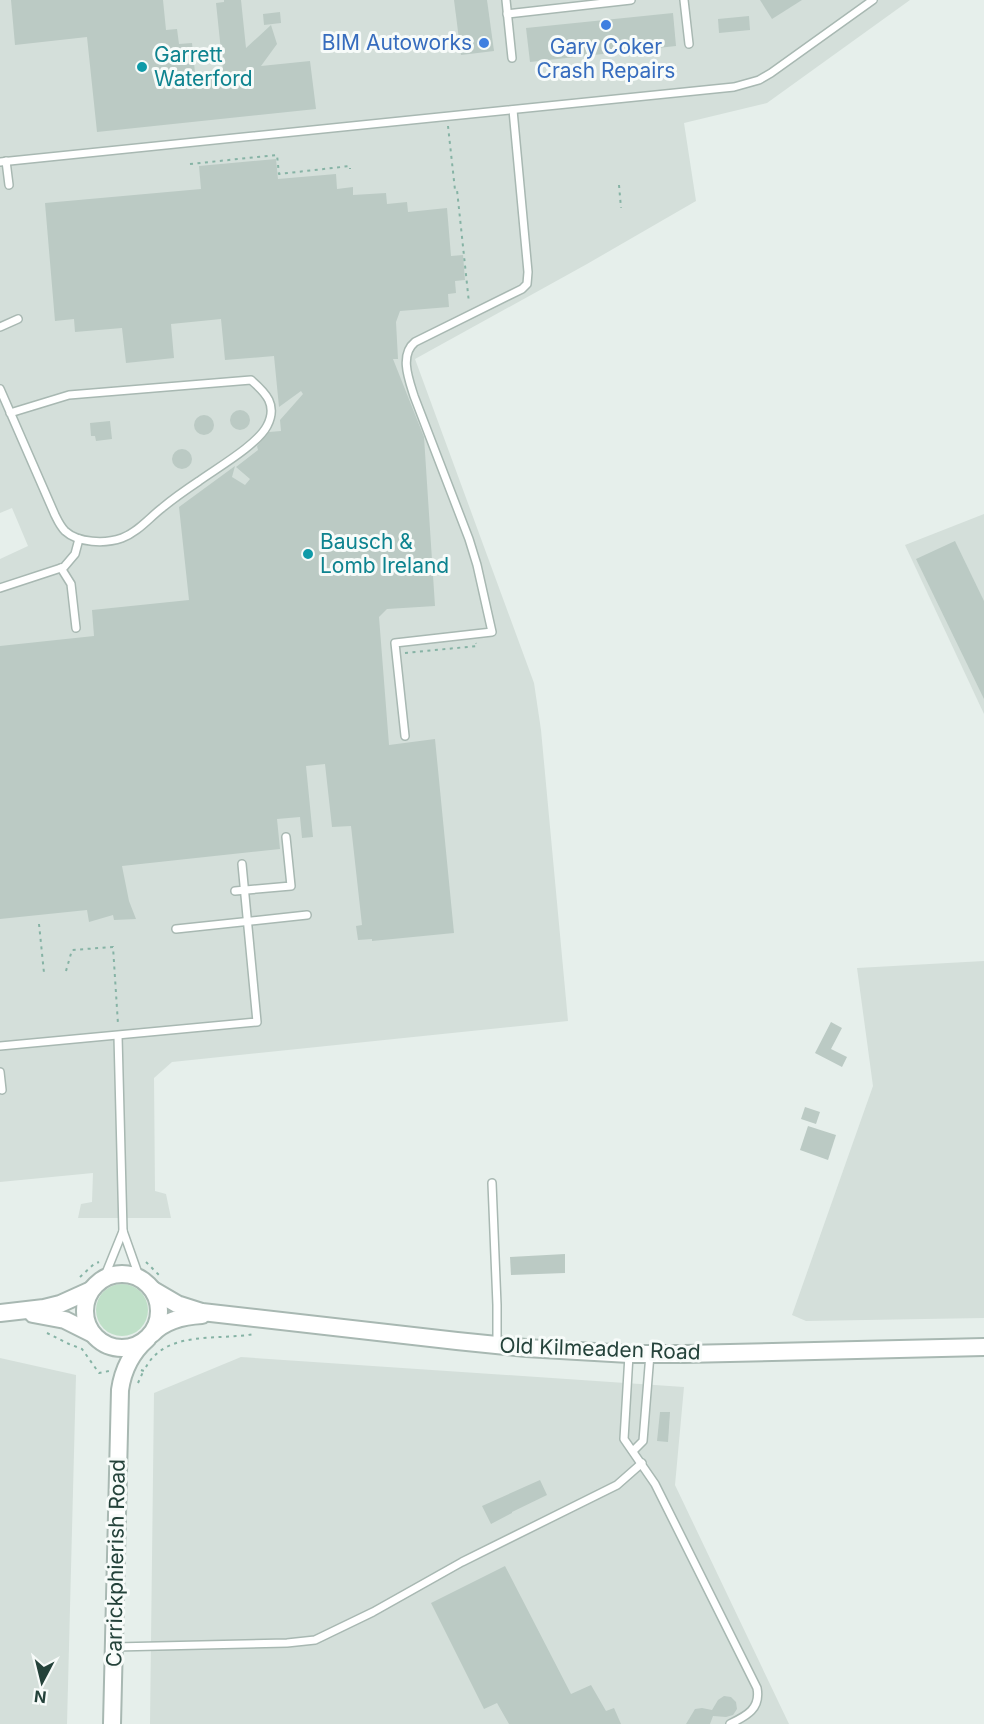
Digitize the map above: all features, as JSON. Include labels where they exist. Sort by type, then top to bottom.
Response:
[{"type":"street","points":[[7,1313],[53,1317],[75,1324],[96,1338],[111,1347],[120,1349],[139,1345],[150,1336],[156,1327],[159,1304],[147,1284],[122,1274],[104,1278],[91,1290],[87,1297],[84,1314],[86,1323],[96,1338]]},
{"type":"street","name":"Old Kilmeaden Road","points":[[147,1284],[179,1305],[218,1315],[497,1345],[629,1354],[984,1347]]},
{"type":"street","points":[[7,1313],[60,1304],[91,1290]]},
{"type":"street","name":"Old Kilmeaden Road","points":[[150,1336],[156,1329],[173,1320],[192,1316],[218,1315]]},
{"type":"street","name":"Carrickphierish Road","points":[[112,1724],[122,1381],[128,1363],[137,1348],[150,1336]]},
{"type":"street","name":"Carrickphierish Road","points":[[96,1338],[114,1365],[120,1402]]},
{"type":"lane","points":[[506,0],[512,58]]},
{"type":"lane","points":[[507,14],[631,0]]},
{"type":"lane","points":[[684,0],[689,44]]},
{"type":"lane","points":[[9,185],[3,161],[447,117],[747,84],[771,73],[873,0]]},
{"type":"lane","points":[[405,736],[395,643],[492,632],[474,554],[414,396],[406,363],[407,351],[414,342],[522,289],[527,282],[528,272],[513,110]]},
{"type":"lane","points":[[0,327],[18,319]]},
{"type":"lane","points":[[0,389],[10,413],[59,523],[71,535],[90,541],[122,538],[132,532],[168,502],[254,441],[267,426],[271,410],[267,393],[251,380],[234,380],[69,395],[10,413]]},
{"type":"lane","points":[[0,588],[61,568],[75,554],[79,539]]},
{"type":"lane","points":[[61,568],[71,584],[76,628]]},
{"type":"lane","points":[[235,891],[291,886],[286,837]]},
{"type":"lane","points":[[0,1046],[257,1022],[242,864]]},
{"type":"lane","points":[[176,929],[307,915]]},
{"type":"lane","points":[[118,1036],[123,1231],[147,1284]]},
{"type":"lane","points":[[0,1072],[2,1090]]},
{"type":"lane","points":[[492,1183],[497,1345]]},
{"type":"lane","points":[[104,1278],[123,1231]]},
{"type":"lane","points":[[629,1354],[624,1439],[655,1484],[757,1688],[758,1699],[754,1709],[750,1714],[730,1724]]},
{"type":"lane","points":[[633,1451],[643,1441],[650,1354]]},
{"type":"lane","points":[[114,1647],[287,1643],[315,1640],[373,1612],[462,1562],[617,1485],[642,1463]]},
{"type":"path","points":[[447,117],[470,314]]},
{"type":"path","points":[[190,164],[277,155],[279,174],[350,166],[350,169]]},
{"type":"path","points":[[619,185],[621,208]]},
{"type":"path","points":[[39,924],[44,973]]},
{"type":"path","points":[[66,971],[72,950],[113,947],[118,1036]]},
{"type":"path","points":[[139,1382],[144,1371]]},
{"type":"shaded area","points":[[0,0],[910,0],[767,103],[684,123],[696,201],[415,359],[534,683],[541,730],[568,1021],[172,1062],[154,1078],[155,1191],[166,1194],[171,1218],[78,1218],[81,1204],[92,1202],[93,1173],[0,1182],[0,559],[28,546],[12,508],[0,513]]},
{"type":"shaded area","points":[[984,514],[984,714],[905,545]]},
{"type":"shaded area","points":[[984,961],[984,1318],[806,1321],[792,1315],[873,1086],[857,968]]},
{"type":"shaded area","points":[[241,1357],[684,1387],[675,1485],[789,1724],[150,1724],[154,1393]]},
{"type":"shaded area","points":[[0,1358],[76,1375],[67,1724],[0,1724]]},
{"type":"green space","points":[[122,1284],[132,1286],[140,1292],[146,1300],[148,1310],[146,1320],[140,1328],[132,1334],[122,1336],[112,1334],[104,1328],[98,1320],[96,1310],[98,1300],[104,1292],[112,1286]]},
{"type":"building","name":"Garrett Waterford","points":[[11,0],[163,0],[166,30],[177,29],[179,44],[192,43],[195,73],[223,70],[216,3],[224,2],[224,0],[241,0],[246,48],[271,25],[277,44],[261,66],[310,61],[316,109],[97,132],[87,37],[15,45]]},
{"type":"building","points":[[454,0],[487,0],[494,51],[461,55]]},
{"type":"building","points":[[760,0],[802,0],[772,19]]},
{"type":"building","points":[[280,12],[281,23],[264,25],[263,14]]},
{"type":"building","points":[[673,13],[676,46],[530,62],[526,28]]},
{"type":"building","points":[[749,16],[750,30],[719,33],[718,19]]},
{"type":"building","name":"Bausch & Lomb Ireland","points":[[276,159],[278,179],[336,174],[337,189],[353,187],[353,195],[386,193],[387,204],[407,202],[408,212],[447,208],[451,256],[463,255],[465,280],[455,281],[456,293],[448,294],[449,307],[400,311],[396,322],[398,359],[393,359],[424,437],[435,606],[387,609],[379,617],[389,745],[435,739],[454,933],[372,941],[372,939],[358,940],[356,926],[362,925],[351,826],[332,827],[325,764],[306,766],[313,837],[302,838],[300,817],[277,819],[280,849],[122,866],[129,901],[136,919],[114,920],[113,915],[89,922],[87,910],[0,919],[0,646],[94,636],[92,610],[189,600],[179,507],[235,466],[232,477],[245,485],[250,479],[236,467],[258,450],[257,446],[269,432],[281,431],[280,420],[303,394],[301,391],[279,407],[274,356],[225,360],[221,319],[171,324],[174,358],[126,363],[122,328],[75,332],[74,319],[55,321],[45,203],[201,189],[199,166]]},
{"type":"building","points":[[240,410],[247,413],[250,420],[247,427],[240,430],[233,427],[230,420],[233,413]]},
{"type":"building","points":[[204,415],[211,418],[214,425],[211,432],[204,435],[197,432],[194,425],[197,418]]},
{"type":"building","points":[[110,421],[112,439],[96,441],[95,436],[91,436],[90,423]]},
{"type":"building","points":[[182,449],[189,452],[192,459],[189,466],[182,469],[175,466],[172,459],[175,452]]},
{"type":"building","points":[[955,541],[984,601],[984,699],[916,559]]},
{"type":"building","points":[[831,1022],[842,1028],[831,1049],[847,1057],[842,1067],[815,1053]]},
{"type":"building","points":[[805,1107],[820,1112],[816,1124],[801,1119]]},
{"type":"building","points":[[808,1126],[836,1135],[828,1160],[800,1150]]},
{"type":"building","points":[[565,1254],[565,1273],[511,1275],[510,1257]]},
{"type":"building","points":[[660,1412],[670,1412],[668,1442],[657,1441]]},
{"type":"building","points":[[540,1480],[547,1495],[491,1524],[482,1506]]},
{"type":"building","points":[[505,1566],[571,1694],[591,1685],[606,1711],[614,1708],[621,1724],[509,1724],[497,1703],[484,1709],[431,1603]]},
{"type":"building","points":[[724,1696],[731,1697],[736,1702],[737,1709],[733,1715],[713,1716],[710,1724],[686,1724],[695,1709],[712,1710],[718,1700]]},
{"type":"place","name":"Gary Coker Crash Repairs","points":[[606,25]]},
{"type":"place","name":"BIM Autoworks","points":[[484,43]]},
{"type":"place","name":"Garrett Waterford","points":[[142,67]]},
{"type":"place","name":"Bausch & Lomb Ireland","points":[[308,554]]}]
